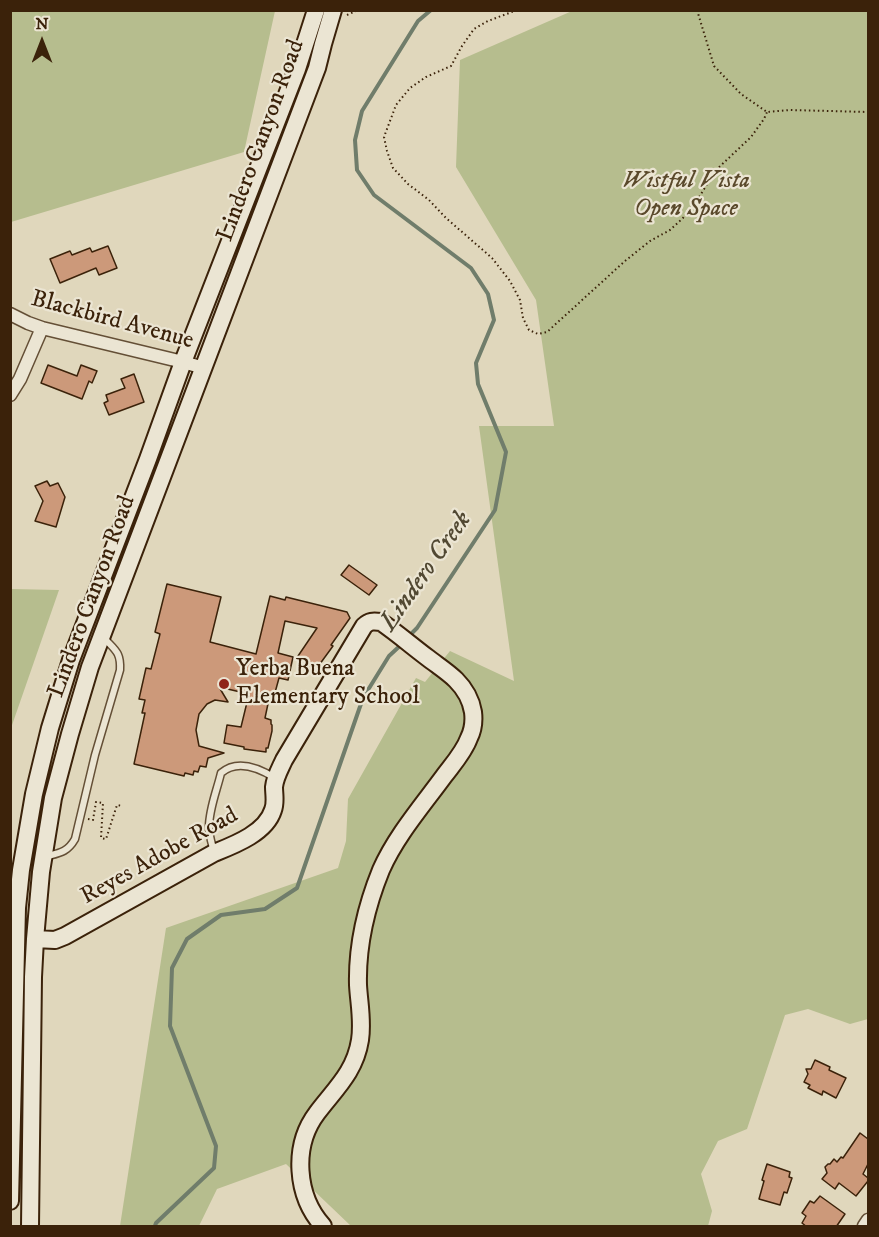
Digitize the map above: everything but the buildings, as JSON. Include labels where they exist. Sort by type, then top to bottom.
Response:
[{"type":"main road","name":"Lindero Canyon Road","points":[[10,1201],[17,908],[34,794],[50,729],[71,660],[183,362],[297,69],[316,10]]},
{"type":"main road","name":"Lindero Canyon Road","points":[[30,1227],[35,939],[41,872],[53,798],[101,635],[317,68],[333,10]]},
{"type":"main road","name":"Reyes Adobe Road","points":[[35,939],[55,940],[65,936],[259,830],[274,810],[274,786],[284,760],[368,622],[381,622],[456,680],[468,696],[473,710],[473,723],[469,738],[461,753],[403,833],[382,868],[363,925],[358,984],[360,1041],[355,1059],[347,1076],[316,1114],[304,1138],[301,1176],[305,1197],[315,1218],[323,1227]]},
{"type":"main road","points":[[13,1062],[33,1063]]},
{"type":"street","name":"Blackbird Avenue","points":[[10,314],[42,328],[204,368]]},
{"type":"street","points":[[10,395],[20,379],[42,328]]},
{"type":"street","points":[[864,1227],[868,1220]]},
{"type":"lane","points":[[44,857],[68,849],[75,839],[95,755],[120,670],[118,653],[101,635]]},
{"type":"lane","points":[[214,853],[209,824],[221,773],[233,766],[238,766],[261,770],[276,778]]},
{"type":"path","points":[[518,10],[474,28],[451,66],[426,77],[410,88],[396,105],[384,137],[393,168],[492,258],[510,280],[520,300],[523,318],[529,330],[538,334],[547,332],[625,261],[670,230],[683,218],[715,171],[751,136],[767,112]]},
{"type":"path","points":[[697,10],[714,66],[741,94],[767,112],[790,110],[868,112]]},
{"type":"path","points":[[80,818],[93,820],[96,802],[103,803],[101,838],[106,839],[117,805],[122,806]]},
{"type":"green space","points":[[11,10],[275,11],[244,152],[11,222]]},
{"type":"green space","name":"Wistful Vista Open Space","points":[[572,11],[868,11],[868,1019],[850,1024],[808,1009],[785,1015],[747,1129],[718,1141],[701,1174],[712,1211],[708,1226],[351,1226],[286,1164],[217,1189],[199,1226],[120,1226],[166,928],[338,868],[346,841],[348,799],[416,678],[425,682],[450,651],[514,681],[479,426],[554,426],[536,300],[456,167],[460,60]]},
{"type":"green space","points":[[10,589],[59,590],[11,728]]},
{"type":"waterway","name":"Lindero Creek","points":[[408,637],[417,628],[495,510],[506,452],[478,384],[476,363],[494,320],[488,294],[471,268],[374,195],[357,170],[355,140],[362,111],[418,21],[431,10]]},
{"type":"waterway","name":"Lindero Creek","points":[[155,1226],[214,1168],[216,1146],[170,1026],[172,968],[187,939],[221,915],[265,909],[297,888],[363,698],[389,656],[403,643]]},
{"type":"place","name":"Yerba Buena Elementary School","points":[[224,684]]}]
